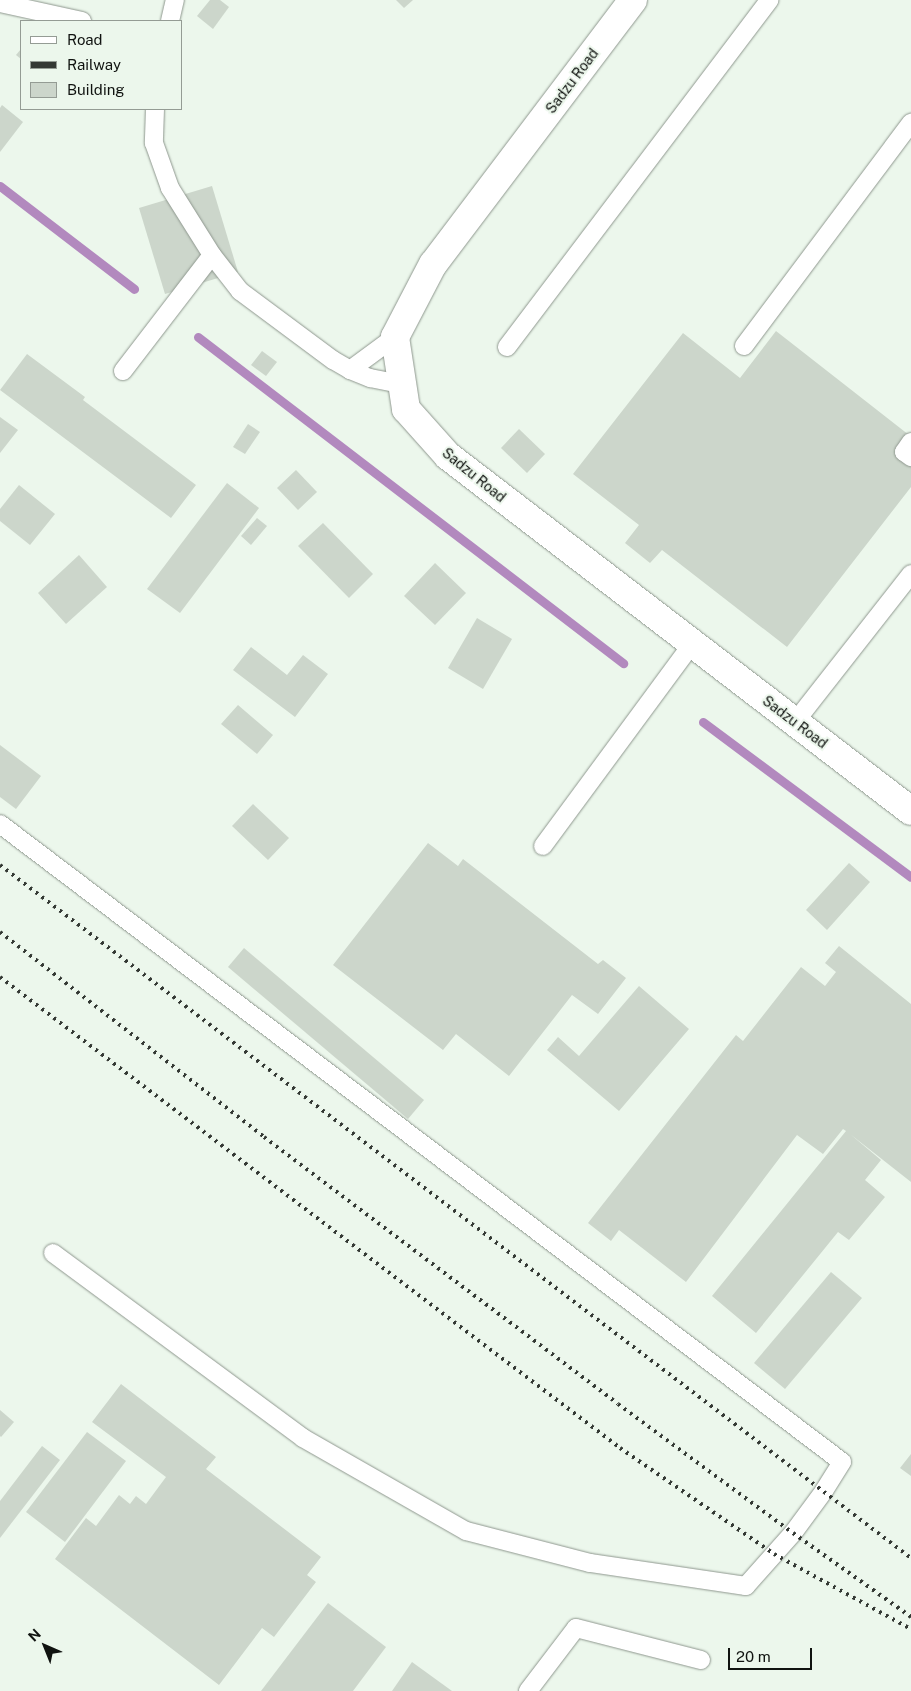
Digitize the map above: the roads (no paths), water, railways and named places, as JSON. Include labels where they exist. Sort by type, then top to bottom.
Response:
[{"type":"street","name":"Sadzu Road","points":[[633,0],[433,264],[395,337],[406,409],[448,456],[911,811]]},
{"type":"lane","points":[[170,20],[175,0]]},
{"type":"lane","points":[[507,347],[769,0]]},
{"type":"lane","points":[[0,3],[77,20]]},
{"type":"lane","points":[[156,110],[154,143],[160,164],[183,212],[212,256],[240,291],[332,360],[370,378],[402,384]]},
{"type":"lane","points":[[744,346],[911,123]]},
{"type":"lane","points":[[122,371],[212,256]]},
{"type":"lane","points":[[350,370],[395,337]]},
{"type":"lane","points":[[911,442],[904,452],[911,457]]},
{"type":"lane","points":[[795,722],[911,574]]},
{"type":"lane","points":[[543,846],[692,644]]},
{"type":"lane","points":[[0,824],[842,1462],[824,1492],[793,1534],[746,1586],[590,1563],[466,1531],[303,1438],[53,1253]]},
{"type":"lane","points":[[528,1691],[562,1649],[576,1628],[701,1660]]},
{"type":"waterway","points":[[0,186],[134,289]]},
{"type":"waterway","points":[[198,337],[623,663]]},
{"type":"waterway","points":[[703,722],[911,877]]},
{"type":"railway","points":[[0,865],[911,1558]]},
{"type":"railway","points":[[0,932],[264,1137],[618,1404],[911,1617]]},
{"type":"railway","points":[[0,977],[620,1448],[774,1554],[911,1629]]}]
